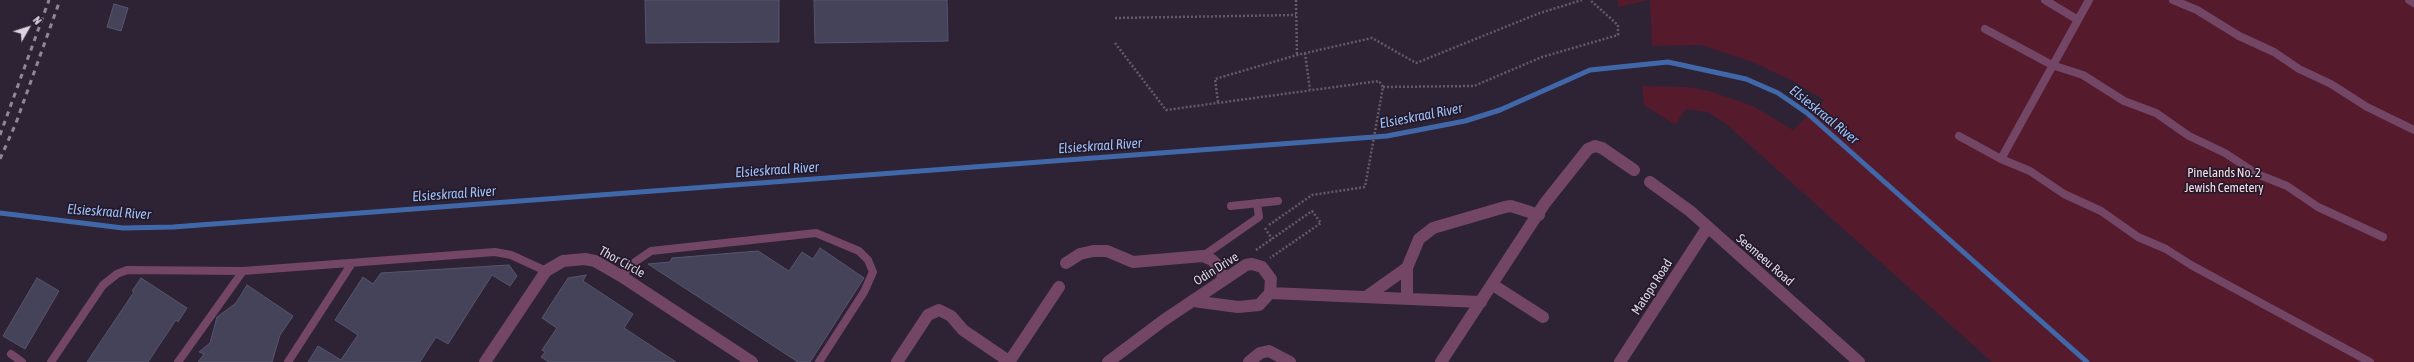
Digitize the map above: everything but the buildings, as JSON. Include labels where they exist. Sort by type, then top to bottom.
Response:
[{"type":"street","points":[[1441,362],[1539,215],[1585,152],[1592,147],[1602,148],[1634,170]]},
{"type":"street","name":"Seemeeu Road","points":[[1650,182],[1690,211],[1707,228],[1859,362]]},
{"type":"street","points":[[1408,298],[1407,268],[1419,240],[1433,228],[1511,206],[1539,215]]},
{"type":"street","name":"Matopo Road","points":[[1620,362],[1707,228]]},
{"type":"street","points":[[1066,264],[1080,254],[1093,251],[1107,251],[1133,262],[1203,256],[1212,260],[1219,267],[1224,279]]},
{"type":"street","name":"Thor Circle","points":[[485,362],[546,271],[563,261],[585,259],[595,261],[621,276],[752,362]]},
{"type":"street","name":"Odin Drive","points":[[1108,362],[1192,301],[1246,265],[1258,265],[1269,274],[1272,286],[1270,293],[1264,302],[1249,307],[1231,307],[1192,301]]},
{"type":"street","points":[[1366,297],[1407,268]]},
{"type":"street","points":[[1493,285],[1543,317]]},
{"type":"street","points":[[897,362],[928,316],[939,310],[951,316],[964,330],[1010,362],[1059,286]]},
{"type":"street","points":[[1270,293],[1481,302]]},
{"type":"street","points":[[1249,362],[1260,353],[1269,351],[1290,362]]},
{"type":"lane","points":[[2045,0],[2078,20]]},
{"type":"lane","points":[[2001,159],[2088,0]]},
{"type":"lane","points":[[2173,0],[2197,10],[2239,36],[2274,52],[2299,69],[2331,84],[2366,107],[2414,130]]},
{"type":"lane","points":[[2409,0],[2414,4]]},
{"type":"lane","points":[[1985,29],[2052,65],[2083,75],[2124,101],[2156,113],[2189,136],[2225,153],[2252,171],[2287,186],[2318,208],[2383,237]]},
{"type":"lane","points":[[1958,136],[2001,159],[2030,171],[2064,194],[2101,211],[2138,237],[2166,248],[2191,265],[2370,362]]},
{"type":"lane","points":[[1231,206],[1278,201]]},
{"type":"lane","points":[[1203,256],[1259,217],[1257,203]]},
{"type":"lane","points":[[621,276],[635,262],[652,251],[816,233],[859,251],[868,260],[873,272],[864,292],[819,362]]},
{"type":"lane","points":[[51,362],[103,285],[117,274],[137,269],[243,271],[501,252],[546,271]]},
{"type":"lane","points":[[288,362],[352,263]]},
{"type":"lane","points":[[178,362],[243,271]]},
{"type":"lane","points":[[11,354],[22,362]]},
{"type":"path","points":[[1296,0],[1297,55]]},
{"type":"path","points":[[1218,102],[1214,79],[1297,55],[1372,38],[1416,63],[1540,13],[1582,0]]},
{"type":"path","points":[[1383,87],[1474,86],[1542,57],[1618,35],[1618,25],[1590,0]]},
{"type":"path","points":[[1116,18],[1296,15]]},
{"type":"path","points":[[1115,43],[1166,110],[1380,81],[1383,87],[1365,187],[1312,195],[1265,228],[1272,239]]},
{"type":"path","points":[[1305,53],[1310,90]]},
{"type":"path","points":[[1262,248],[1273,240],[1272,239],[1312,211],[1321,223],[1270,258]]},
{"type":"green space","points":[[1618,0],[1649,0],[1618,7]]},
{"type":"green space","name":"Pinelands No. 2 Jewish Cemetery","points":[[1650,0],[2414,0],[2414,362],[1992,362],[1725,123],[1707,112],[1686,109],[1675,125],[1644,105],[1642,86],[1687,87],[1709,91],[1753,106],[1793,130],[1824,100],[1791,80],[1752,62],[1701,45],[1652,46]]},
{"type":"waterway","name":"Elsieskraal River","points":[[0,213],[123,228],[173,227],[1387,136],[1465,121],[1500,110],[1590,70],[1668,62],[1746,79],[1778,93],[1807,113],[2087,362]]},
{"type":"railway","points":[[0,135],[49,0]]},
{"type":"railway","points":[[0,159],[16,123],[60,0]]}]
